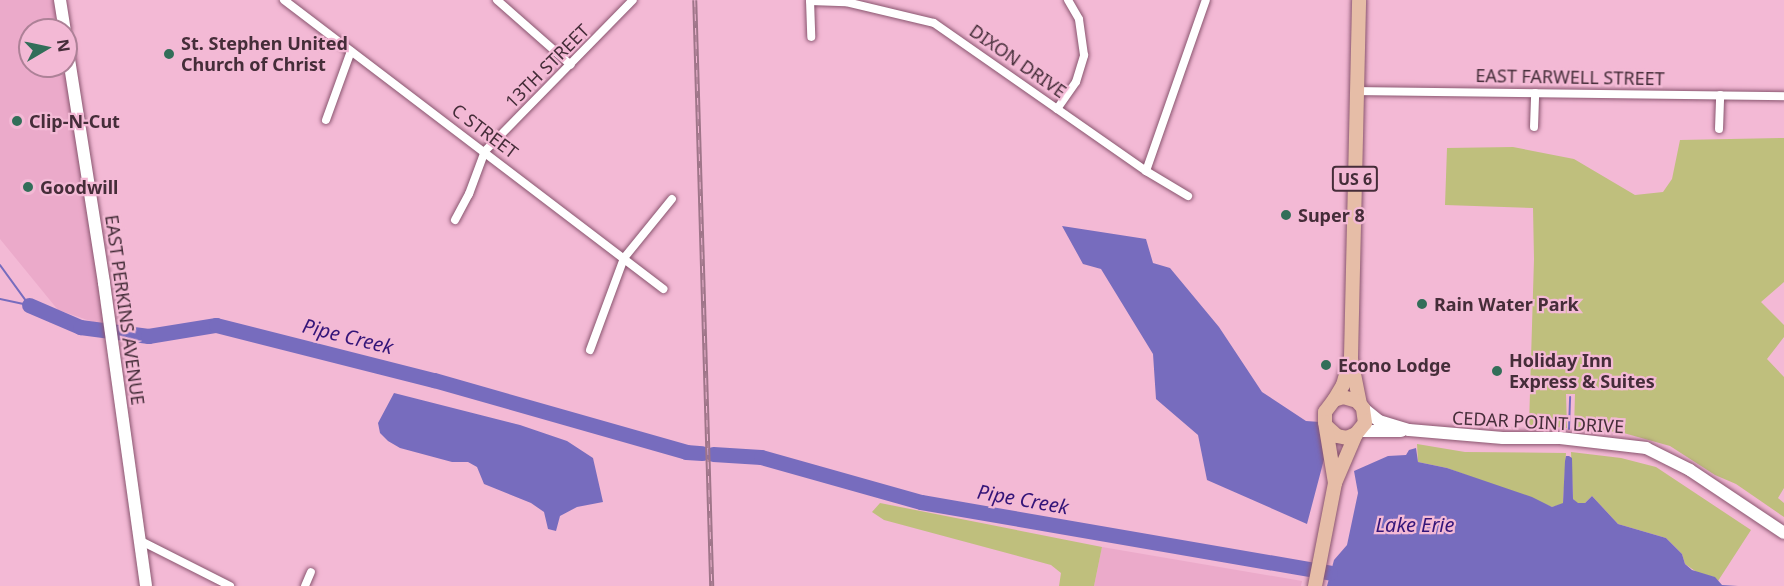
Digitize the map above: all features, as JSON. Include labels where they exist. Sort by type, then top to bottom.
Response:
[{"type":"main road","points":[[60,0],[62,18]]},
{"type":"main road","name":"US 6","points":[[1359,0],[1351,357],[1362,406]]},
{"type":"main road","name":"EAST PERKINS AVENUE","points":[[72,78],[146,586]]},
{"type":"main road","name":"US 6","points":[[1334,400],[1343,385],[1351,357]]},
{"type":"main road","points":[[1315,586],[1335,483],[1365,418],[1362,406],[1348,397],[1334,400],[1325,412],[1335,483]]},
{"type":"main road","name":"CEDAR POINT DRIVE","points":[[1362,406],[1379,421],[1409,430]]},
{"type":"main road","points":[[1326,426],[1333,434],[1342,438],[1358,433]]},
{"type":"main road","name":"CEDAR POINT DRIVE","points":[[1358,433],[1409,430],[1503,438],[1560,438],[1646,448],[1690,470],[1784,533]]},
{"type":"street","name":"C STREET","points":[[284,0],[664,289]]},
{"type":"street","points":[[497,0],[571,65]]},
{"type":"street","name":"13TH STREET","points":[[455,220],[469,194],[485,151],[633,0]]},
{"type":"street","points":[[1058,109],[1076,82],[1084,56],[1079,19],[1068,0]]},
{"type":"street","points":[[1146,171],[1206,0]]},
{"type":"street","points":[[810,1],[811,37]]},
{"type":"street","name":"DIXON DRIVE","points":[[810,1],[846,2],[931,21],[1146,171],[1188,196]]},
{"type":"street","points":[[326,120],[351,51]]},
{"type":"street","name":"EAST FARWELL STREET","points":[[1356,91],[1784,96]]},
{"type":"street","points":[[1534,127],[1535,93]]},
{"type":"street","points":[[1719,129],[1720,95]]},
{"type":"street","points":[[590,350],[624,258],[672,199]]},
{"type":"street","points":[[139,540],[230,586]]},
{"type":"street","points":[[305,586],[310,572]]},
{"type":"shaded area","points":[[0,0],[55,0],[58,18],[18,18],[18,78],[68,78],[105,326],[58,310],[0,239]]},
{"type":"shaded area","points":[[1784,138],[1784,282],[1761,302],[1784,325],[1784,337],[1767,359],[1784,377],[1784,488],[1778,498],[1784,503],[1784,517],[1736,484],[1715,475],[1670,446],[1620,432],[1574,429],[1575,394],[1566,394],[1567,428],[1529,425],[1534,259],[1533,208],[1445,205],[1447,148],[1513,147],[1574,159],[1635,195],[1663,192],[1672,179],[1680,140]]},
{"type":"shaded area","points":[[1417,444],[1465,452],[1566,453],[1563,504],[1552,507],[1447,468],[1418,462]]},
{"type":"shaded area","points":[[1571,452],[1621,458],[1656,467],[1751,530],[1718,581],[1714,577],[1698,573],[1685,564],[1682,554],[1666,538],[1618,524],[1592,496],[1585,503],[1578,504],[1573,499]]},
{"type":"shaded area","points":[[880,503],[1102,547],[1094,586],[1059,586],[1061,573],[1051,565],[884,520],[872,512]]},
{"type":"shaded area","points":[[1102,547],[1302,581],[1301,586],[1094,586]]},
{"type":"water","points":[[1062,226],[1146,239],[1153,263],[1170,268],[1219,327],[1262,392],[1306,421],[1320,422],[1327,448],[1307,524],[1207,480],[1198,435],[1156,399],[1153,354],[1101,269],[1083,264]]},
{"type":"water","points":[[394,393],[520,425],[567,441],[593,458],[603,502],[577,507],[560,516],[556,531],[548,529],[544,512],[531,503],[484,484],[477,467],[468,462],[452,462],[400,448],[388,441],[380,433],[378,423]]},
{"type":"water","name":"Lake Erie","points":[[1416,448],[1418,462],[1447,468],[1532,497],[1552,507],[1563,503],[1565,461],[1566,456],[1569,456],[1572,458],[1573,499],[1578,503],[1585,503],[1592,496],[1618,524],[1666,538],[1682,554],[1685,564],[1692,570],[1715,577],[1722,585],[1738,586],[1327,586],[1334,560],[1347,545],[1358,493],[1354,471],[1388,456],[1406,455],[1409,450]]},
{"type":"waterway","name":"Pipe Creek","points":[[0,265],[29,305]]},
{"type":"waterway","points":[[0,299],[29,305]]},
{"type":"waterway","name":"Pipe Creek","points":[[29,305],[80,327],[148,336],[216,325],[434,380],[686,452],[702,453]]},
{"type":"waterway","points":[[1569,429],[1570,397]]},
{"type":"waterway","name":"Pipe Creek","points":[[713,454],[761,457],[921,502],[1330,573]]},
{"type":"railway","points":[[695,0],[712,586]]},
{"type":"place","name":"St. Stephen United Church of Christ","points":[[169,54]]},
{"type":"place","name":"Clip-N-Cut","points":[[17,121]]},
{"type":"place","name":"Goodwill","points":[[28,187]]},
{"type":"place","name":"Super 8","points":[[1286,215]]},
{"type":"place","name":"Rain Water Park","points":[[1422,304]]},
{"type":"place","name":"Econo Lodge","points":[[1326,365]]},
{"type":"place","name":"Holiday Inn Express & Suites","points":[[1497,371]]}]
